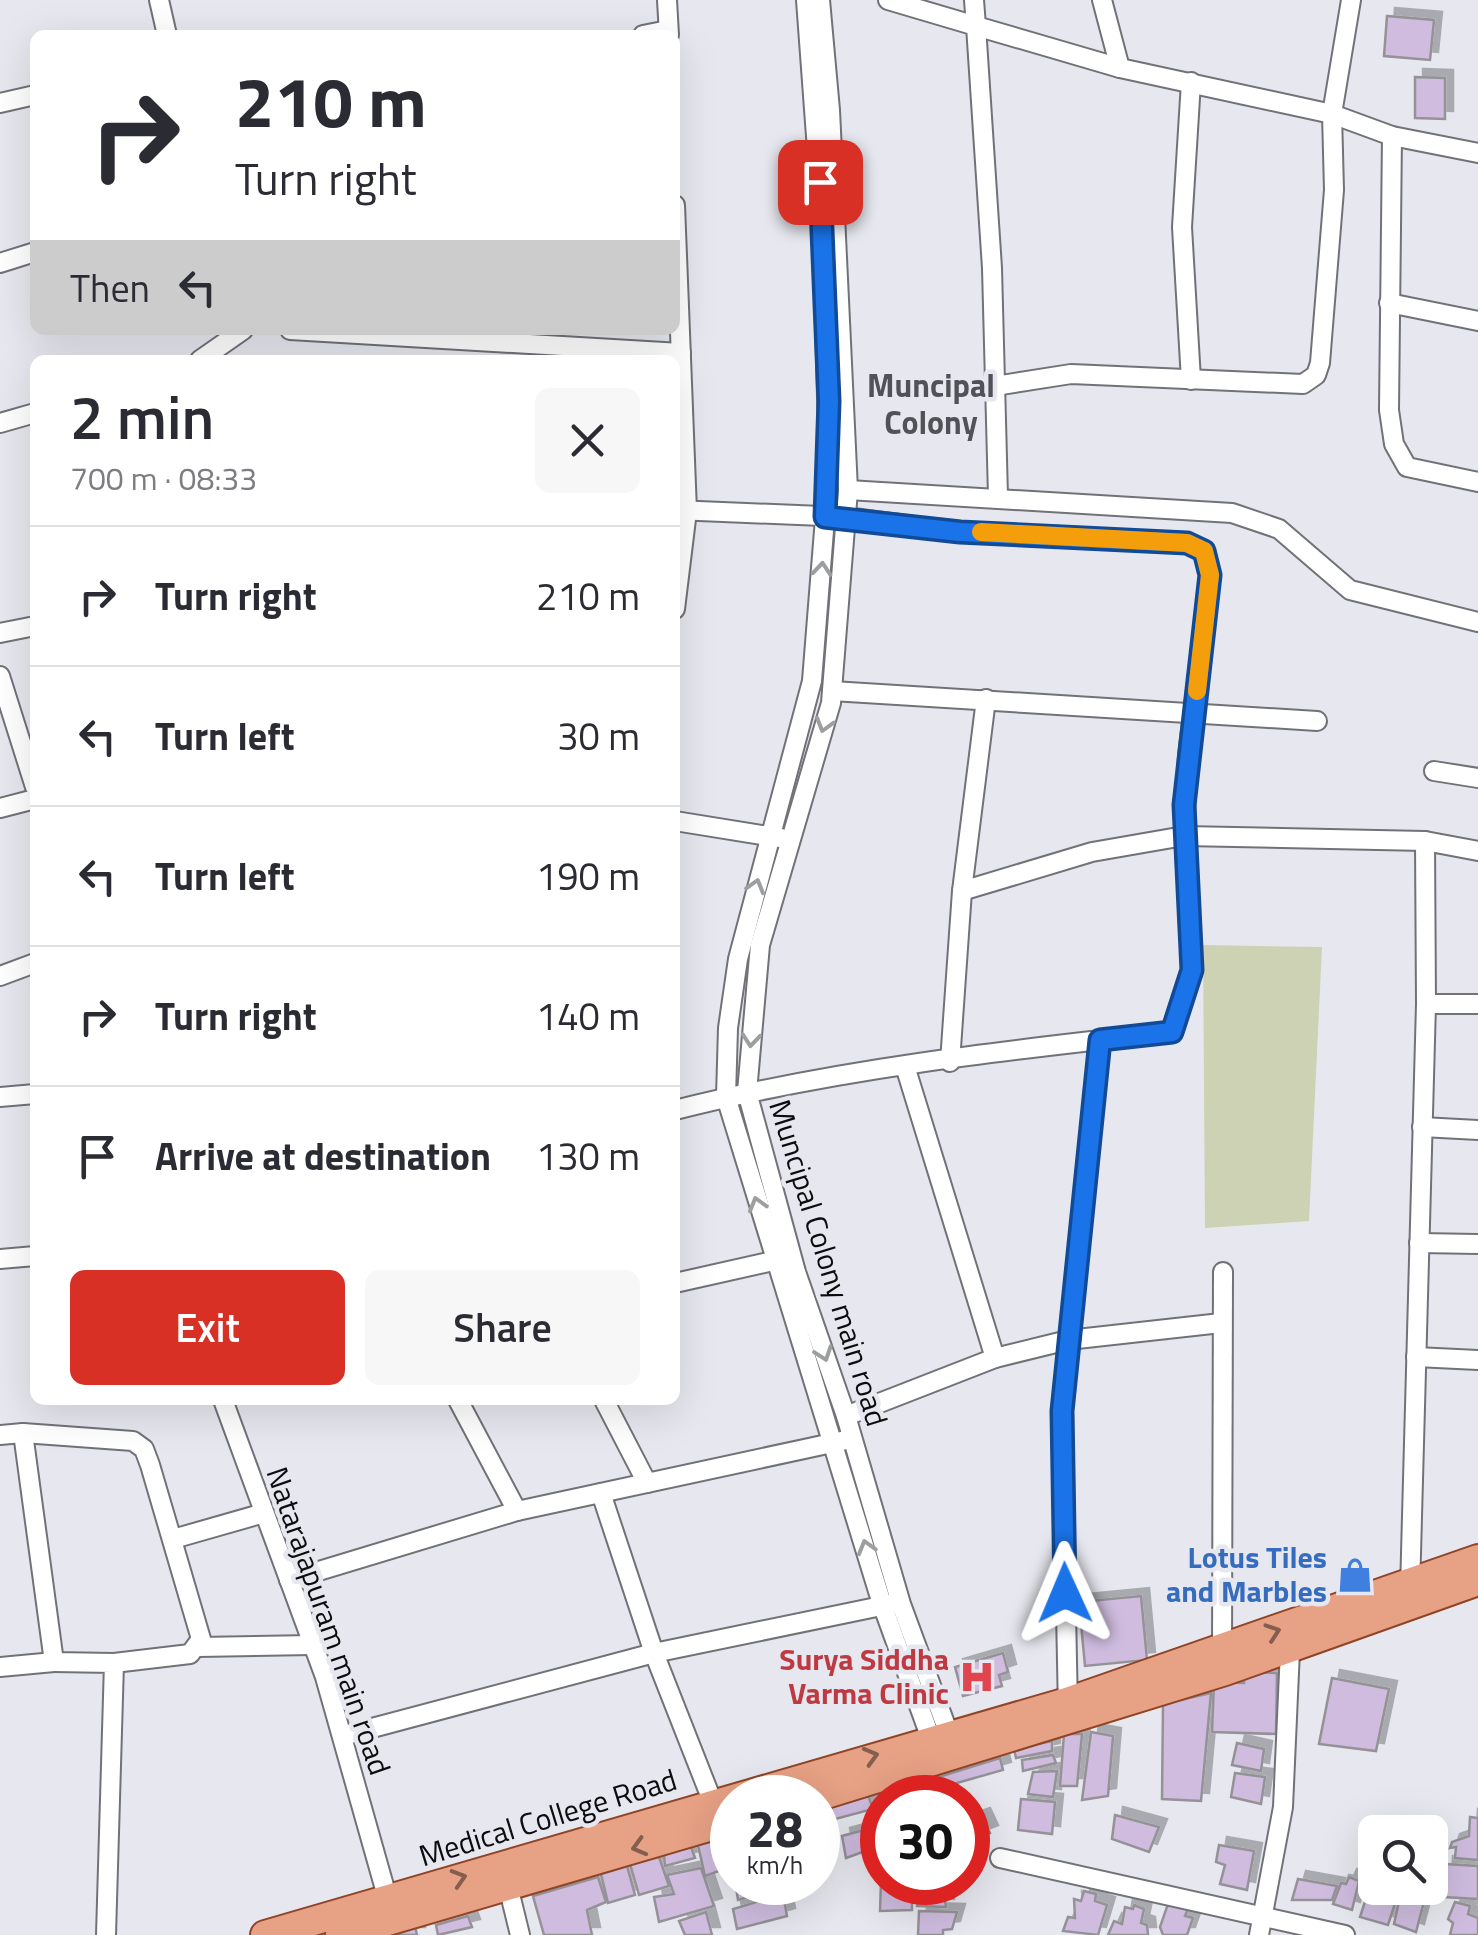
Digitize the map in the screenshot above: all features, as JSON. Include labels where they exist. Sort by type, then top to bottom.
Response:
[{"type":"main road","name":"Medical College Road","points":[[1223,1661],[1290,1650],[1412,1595],[1478,1559]]},
{"type":"main road","name":"Medical College Road","points":[[840,1776],[946,1743],[1068,1712],[1412,1595],[1478,1581]]},
{"type":"main road","name":"Medical College Road","points":[[840,1787],[946,1743]]},
{"type":"main road","name":"Medical College Road","points":[[265,1935],[508,1886],[710,1816]]},
{"type":"main road","name":"Medical College Road","points":[[340,1935],[391,1910],[710,1816]]},
{"type":"street","points":[[159,0],[165,30]]},
{"type":"street","points":[[667,0],[668,30]]},
{"type":"street","points":[[289,1580],[517,1511],[844,1440],[726,1097],[728,1028],[738,959],[812,681],[825,517],[828,383],[806,0]]},
{"type":"street","name":"Muncipal Colony main road","points":[[820,0],[830,110],[848,490],[832,691],[760,946],[747,1092],[783,1259],[846,1416],[844,1440],[892,1604],[946,1743]]},
{"type":"street","points":[[888,0],[1120,68],[1332,114],[1392,136],[1478,153]]},
{"type":"street","points":[[974,0],[998,498]]},
{"type":"street","points":[[1102,0],[1120,68]]},
{"type":"street","points":[[995,386],[1071,374],[1303,384],[1316,375],[1334,190],[1332,114],[1351,0]]},
{"type":"street","points":[[1192,82],[1182,227],[1192,380]]},
{"type":"street","points":[[0,103],[30,96]]},
{"type":"street","points":[[1392,136],[1389,410],[1394,444],[1407,467],[1478,482]]},
{"type":"street","points":[[0,263],[30,254]]},
{"type":"street","points":[[1389,303],[1478,321]]},
{"type":"street","points":[[207,355],[235,335]]},
{"type":"street","points":[[375,335],[680,353]]},
{"type":"street","points":[[679,335],[681,510],[846,517],[960,532],[1187,543],[1204,551],[1210,575],[1184,836],[1192,970],[1172,1032],[905,1066],[747,1092],[680,1109]]},
{"type":"street","points":[[0,423],[30,415]]},
{"type":"street","points":[[848,490],[1232,514],[1280,529],[1350,590],[1478,622]]},
{"type":"street","points":[[0,633],[30,627]]},
{"type":"street","points":[[0,676],[30,771]]},
{"type":"street","points":[[832,691],[1316,722]]},
{"type":"street","points":[[950,1062],[962,891],[986,699]]},
{"type":"street","points":[[1434,771],[1478,778]]},
{"type":"street","points":[[0,808],[30,799]]},
{"type":"street","points":[[680,822],[791,839]]},
{"type":"street","points":[[962,891],[1092,852],[1184,836],[1425,842],[1478,851]]},
{"type":"street","points":[[1412,1595],[1426,1004],[1425,842]]},
{"type":"street","points":[[0,976],[30,965]]},
{"type":"street","points":[[1426,1004],[1478,1004]]},
{"type":"street","points":[[1068,1712],[1062,1411],[1100,1040]]},
{"type":"street","points":[[905,1066],[995,1358]]},
{"type":"street","points":[[0,1098],[30,1095]]},
{"type":"street","points":[[1422,1127],[1478,1130]]},
{"type":"street","points":[[1419,1243],[1478,1244]]},
{"type":"street","points":[[0,1259],[30,1256]]},
{"type":"street","points":[[680,1282],[783,1259]]},
{"type":"street","points":[[1223,1272],[1223,1661]]},
{"type":"street","points":[[846,1416],[995,1358],[1068,1340],[1221,1323]]},
{"type":"street","points":[[1416,1357],[1478,1360]]},
{"type":"street","name":"Natarajapuram main road","points":[[225,1405],[313,1645],[391,1910]]},
{"type":"street","points":[[461,1405],[517,1511]]},
{"type":"street","points":[[607,1405],[646,1483]]},
{"type":"street","points":[[23,1433],[54,1662]]},
{"type":"street","points":[[0,1436],[23,1433],[116,1438],[144,1449],[198,1622],[198,1648]]},
{"type":"street","points":[[601,1493],[654,1653],[710,1782]]},
{"type":"street","points":[[173,1538],[264,1513]]},
{"type":"street","points":[[342,1736],[654,1653],[892,1604]]},
{"type":"street","points":[[0,1667],[54,1662],[114,1664],[190,1654],[198,1648],[313,1645]]},
{"type":"street","points":[[1261,1926],[1283,1808],[1290,1650]]},
{"type":"street","points":[[106,1935],[114,1664]]},
{"type":"street","points":[[1000,1858],[1261,1926],[1345,1935]]},
{"type":"street","points":[[508,1886],[520,1935]]},
{"type":"green space","points":[[1203,945],[1322,947],[1309,1221],[1205,1228]]},
{"type":"building","points":[[1387,16],[1434,20],[1430,60],[1384,56]]},
{"type":"building","points":[[1415,77],[1445,78],[1445,119],[1415,118]]},
{"type":"building","points":[[1141,1596],[1147,1660],[1085,1666],[1079,1602]]},
{"type":"building","points":[[1003,1653],[1008,1672],[999,1675],[1002,1686],[963,1696],[955,1667]]},
{"type":"building","points":[[1244,1672],[1277,1673],[1276,1734],[1212,1732],[1214,1682],[1244,1683]]},
{"type":"building","points":[[1332,1678],[1389,1689],[1376,1751],[1319,1744]]},
{"type":"building","points":[[1211,1693],[1201,1801],[1162,1799],[1163,1704]]},
{"type":"building","points":[[1091,1732],[1113,1736],[1108,1796],[1082,1800]]},
{"type":"building","points":[[1064,1734],[1082,1734],[1077,1786],[1060,1786]]},
{"type":"building","points":[[1052,1741],[1052,1751],[1016,1758],[1014,1749]]},
{"type":"building","points":[[1237,1743],[1264,1749],[1261,1771],[1232,1765]]},
{"type":"building","points":[[1053,1755],[1056,1763],[1023,1771],[1022,1760]]},
{"type":"building","points":[[1000,1758],[1003,1770],[985,1775],[945,1775]]},
{"type":"building","points":[[1057,1771],[1053,1797],[1028,1794],[1033,1772]]},
{"type":"building","points":[[1235,1773],[1265,1777],[1261,1804],[1231,1797]]},
{"type":"building","points":[[860,1797],[860,1812],[840,1818],[840,1803]]},
{"type":"building","points":[[1021,1799],[1055,1802],[1052,1834],[1018,1830]]},
{"type":"building","points":[[1115,1815],[1159,1827],[1149,1852],[1112,1839]]},
{"type":"building","points":[[1470,1817],[1478,1818],[1478,1860],[1455,1858],[1456,1847],[1450,1848],[1452,1842],[1469,1836]]},
{"type":"building","points":[[860,1831],[860,1853],[846,1858],[842,1836]]},
{"type":"building","points":[[710,1842],[710,1874],[705,1876],[698,1845]]},
{"type":"building","points":[[1219,1845],[1254,1851],[1247,1890],[1220,1884],[1225,1865],[1216,1862]]},
{"type":"building","points":[[691,1847],[695,1858],[665,1866],[664,1854]]},
{"type":"building","points":[[659,1857],[669,1886],[639,1895],[630,1864]]},
{"type":"building","points":[[1448,1864],[1478,1866],[1478,1899],[1448,1897]]},
{"type":"building","points":[[627,1866],[635,1895],[608,1903],[601,1874]]},
{"type":"building","points":[[701,1868],[710,1905],[714,1906],[659,1922],[654,1897],[674,1894],[667,1875]]},
{"type":"building","points":[[598,1877],[606,1902],[587,1910],[592,1935],[544,1935],[533,1896]]},
{"type":"building","points":[[1349,1877],[1358,1881],[1352,1910],[1333,1904],[1341,1883],[1346,1884]]},
{"type":"building","points":[[1298,1879],[1337,1886],[1332,1900],[1292,1900]]},
{"type":"building","points":[[1084,1891],[1096,1894],[1095,1901],[1107,1905],[1098,1935],[1063,1931],[1068,1917],[1075,1918],[1074,1899],[1081,1901]]},
{"type":"building","points":[[1455,1902],[1470,1906],[1468,1914],[1478,1918],[1478,1935],[1450,1935],[1453,1923],[1448,1919]]},
{"type":"building","points":[[1168,1904],[1188,1909],[1185,1916],[1193,1918],[1187,1935],[1163,1935],[1160,1927]]},
{"type":"building","points":[[785,1905],[787,1916],[737,1929],[733,1909]]},
{"type":"building","points":[[880,1905],[912,1905],[912,1910],[880,1911]]},
{"type":"building","points":[[1134,1905],[1144,1909],[1141,1923],[1147,1925],[1148,1935],[1108,1935],[1114,1921],[1122,1924],[1125,1907],[1133,1909]]},
{"type":"building","points":[[1364,1905],[1394,1905],[1388,1925],[1360,1917]]},
{"type":"building","points":[[1398,1905],[1423,1905],[1416,1932],[1394,1924]]},
{"type":"building","points":[[919,1911],[957,1912],[952,1929],[943,1930],[943,1935],[918,1935]]},
{"type":"building","points":[[706,1912],[712,1935],[685,1935],[679,1921]]},
{"type":"building","points":[[468,1916],[472,1927],[438,1935],[436,1925]]},
{"type":"building","points":[[414,1922],[417,1935],[399,1935],[397,1926]]},
{"type":"slow traffic","points":[[981,532],[1187,543],[1204,551],[1210,575],[1197,691]]},
{"type":"place","name":"Lotus Tiles and Marbles","points":[[1355,1575]]},
{"type":"place","name":"Surya Siddha Varma Clinic","points":[[977,1677]]},
{"type":"district","name":"Muncipal Colony","points":[[931,404]]},
{"type":"route","points":[[820,182],[829,401],[825,517],[960,532],[1187,543],[1204,551],[1210,575],[1184,805],[1192,970],[1172,1032],[1100,1040],[1062,1411],[1065,1593]]}]
